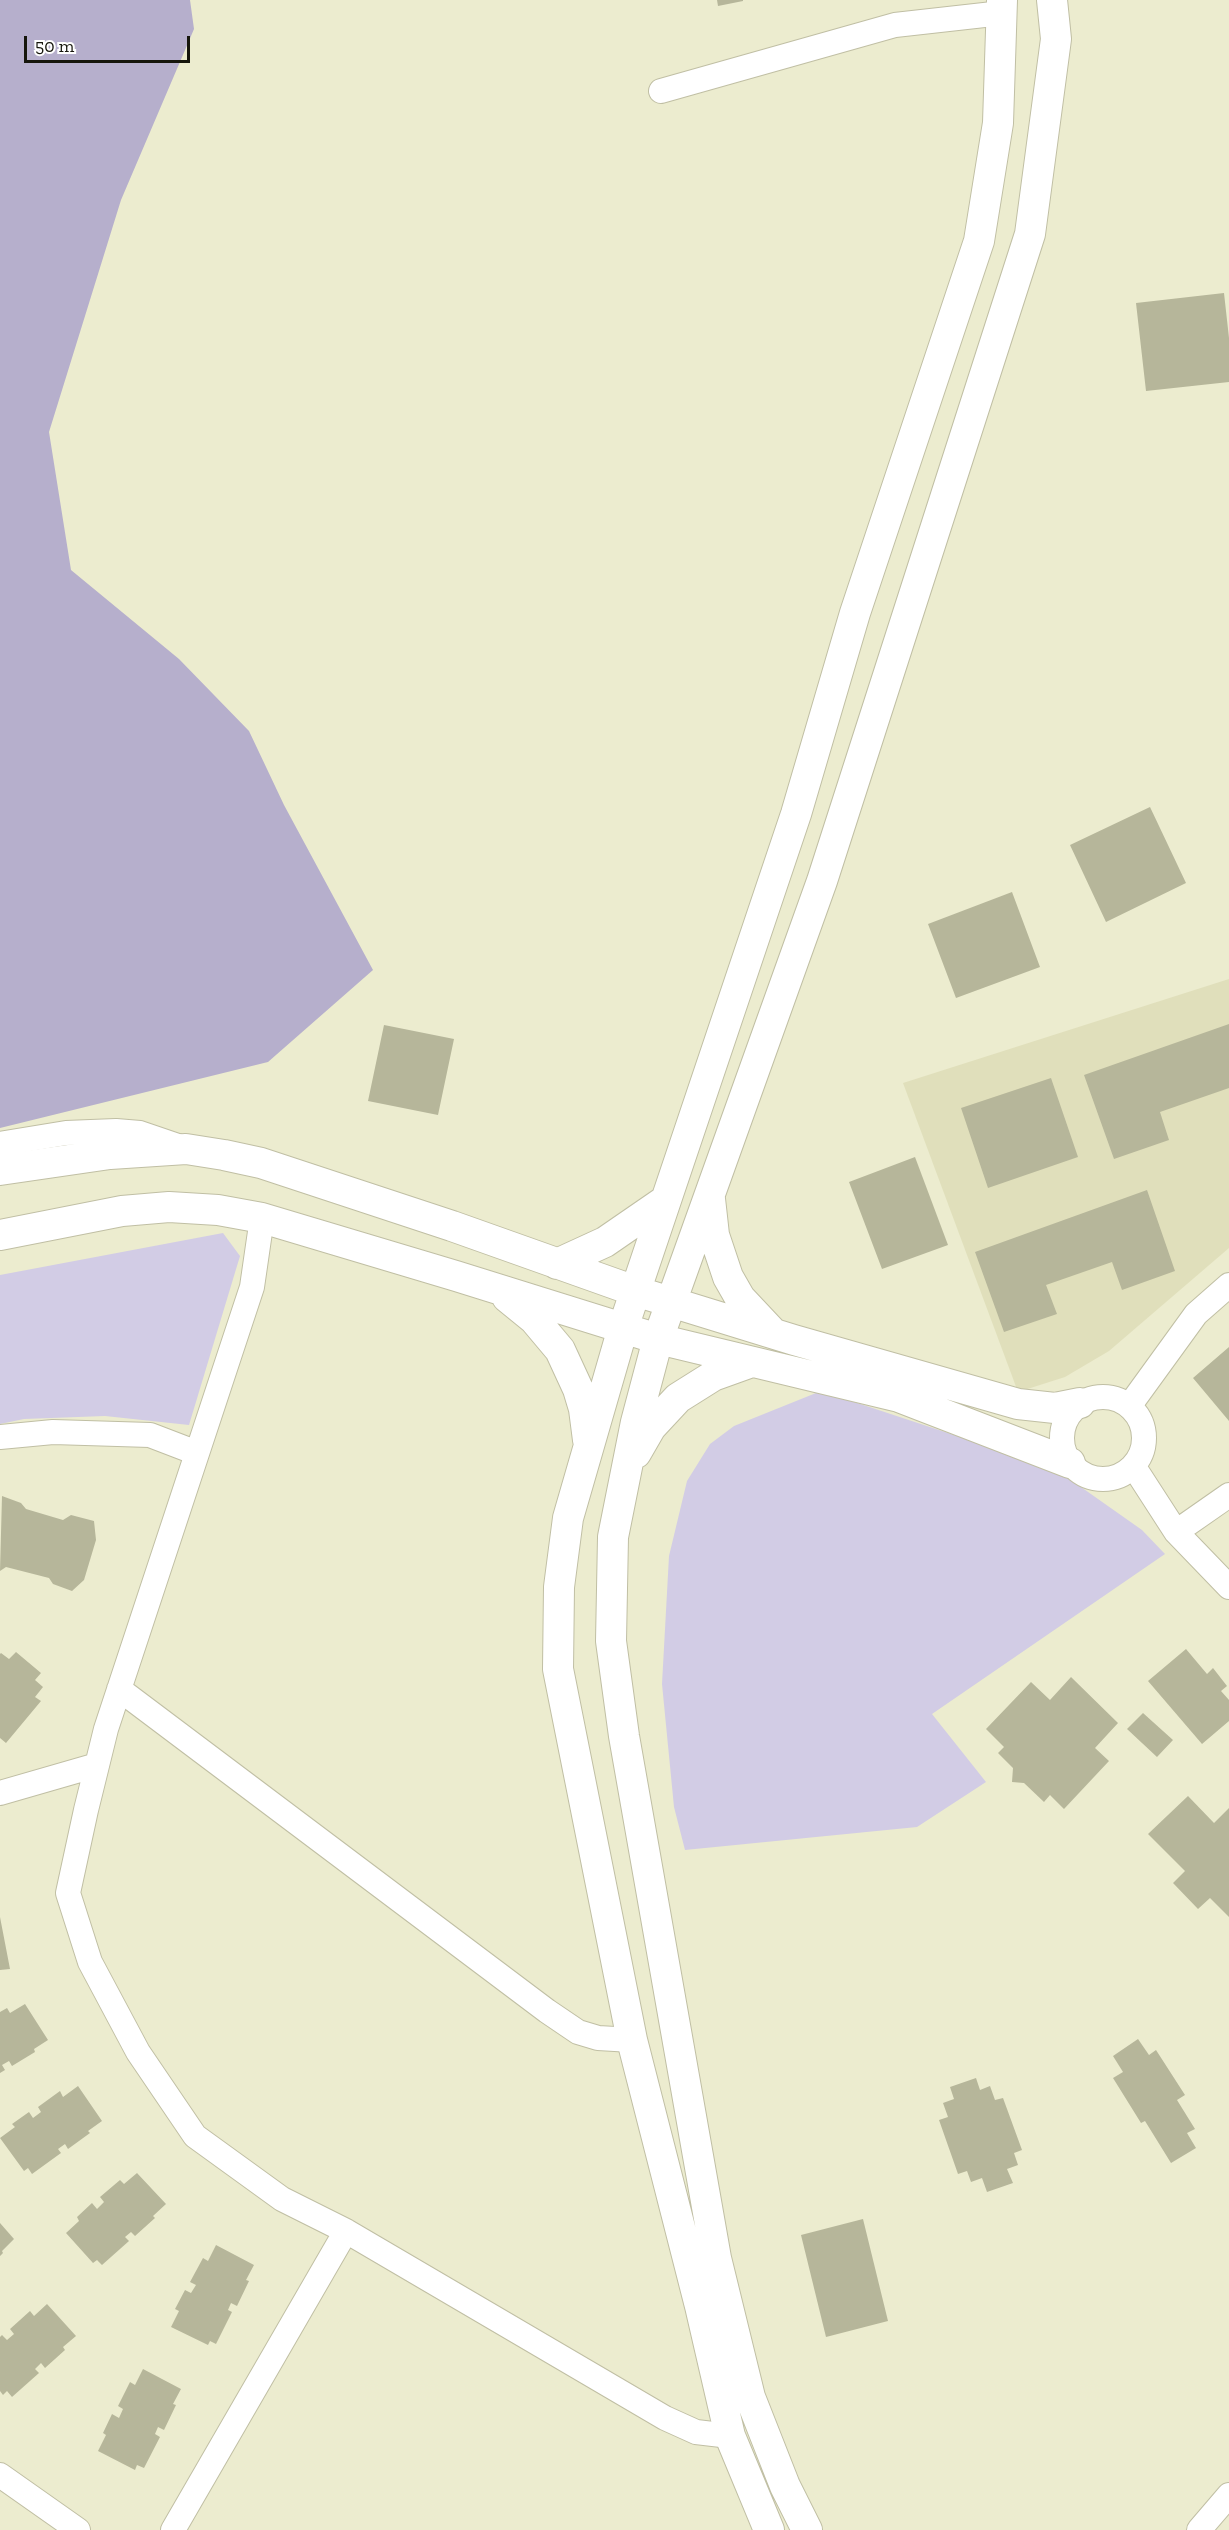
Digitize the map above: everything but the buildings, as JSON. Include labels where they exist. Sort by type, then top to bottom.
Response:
[{"type":"street","points":[[807,2530],[785,2486],[750,2397],[716,2258],[624,1736],[611,1641],[613,1537],[636,1422],[670,1301],[822,881],[1030,234],[1056,39],[1052,0]]},
{"type":"street","points":[[661,91],[896,25],[1002,6],[998,123],[979,242],[855,613],[796,814],[623,1328],[567,1530],[559,1587],[558,1669],[632,2040],[700,2306],[730,2436],[769,2530]]},
{"type":"street","points":[[0,1144],[66,1133],[116,1131],[140,1133],[186,1149],[261,1163],[452,1226],[635,1291],[1018,1404],[1055,1408],[1080,1403],[1092,1397],[1106,1396],[1119,1399],[1130,1405],[1139,1415],[1144,1428],[1145,1441],[1142,1455],[1134,1467],[1122,1475],[1109,1479],[1094,1479],[1081,1473],[1070,1463],[899,1396],[658,1339],[262,1218],[218,1210],[169,1207],[122,1210],[0,1235]]},
{"type":"street","points":[[0,1170],[110,1154],[186,1149]]},
{"type":"street","points":[[710,1189],[714,1235],[728,1277],[740,1298],[773,1333]]},
{"type":"street","points":[[557,1264],[605,1242],[666,1200]]},
{"type":"street","points":[[262,1218],[252,1287],[106,1729],[97,1765],[68,1893],[90,1962],[138,2052],[195,2136],[282,2199],[346,2231],[665,2418],[696,2432],[730,2436]]},
{"type":"street","points":[[483,1284],[501,1293],[526,1312],[560,1350],[578,1389],[588,1430],[589,1451]]},
{"type":"street","points":[[1130,1405],[1196,1314],[1229,1285]]},
{"type":"street","points":[[624,1480],[640,1444],[651,1427],[678,1398],[713,1376],[752,1362]]},
{"type":"street","points":[[1070,1463],[1064,1451],[1061,1436],[1064,1423],[1080,1403]]},
{"type":"street","points":[[0,1437],[53,1432],[150,1435],[197,1453]]},
{"type":"street","points":[[1134,1467],[1176,1532],[1229,1587]]},
{"type":"street","points":[[1176,1532],[1229,1495]]},
{"type":"street","points":[[119,1689],[554,2016],[578,2032],[598,2038],[632,2040]]},
{"type":"street","points":[[0,1793],[97,1765]]},
{"type":"street","points":[[173,2530],[346,2231]]},
{"type":"street","points":[[0,2475],[78,2530]]},
{"type":"street","points":[[1199,2530],[1229,2495]]},
{"type":"shaded area","points":[[0,0],[190,0],[194,29],[121,200],[49,432],[71,570],[179,659],[249,731],[284,805],[373,970],[268,1062],[0,1128]]},
{"type":"shaded area","points":[[1229,979],[1229,1248],[1109,1351],[1065,1377],[1018,1392],[903,1083]]},
{"type":"shaded area","points":[[223,1233],[240,1256],[189,1425],[105,1416],[24,1419],[0,1424],[0,1275]]},
{"type":"shaded area","points":[[821,1391],[1054,1468],[1142,1530],[1165,1554],[932,1714],[986,1782],[917,1827],[685,1850],[674,1807],[662,1684],[669,1556],[687,1481],[710,1444],[734,1426]]}]
